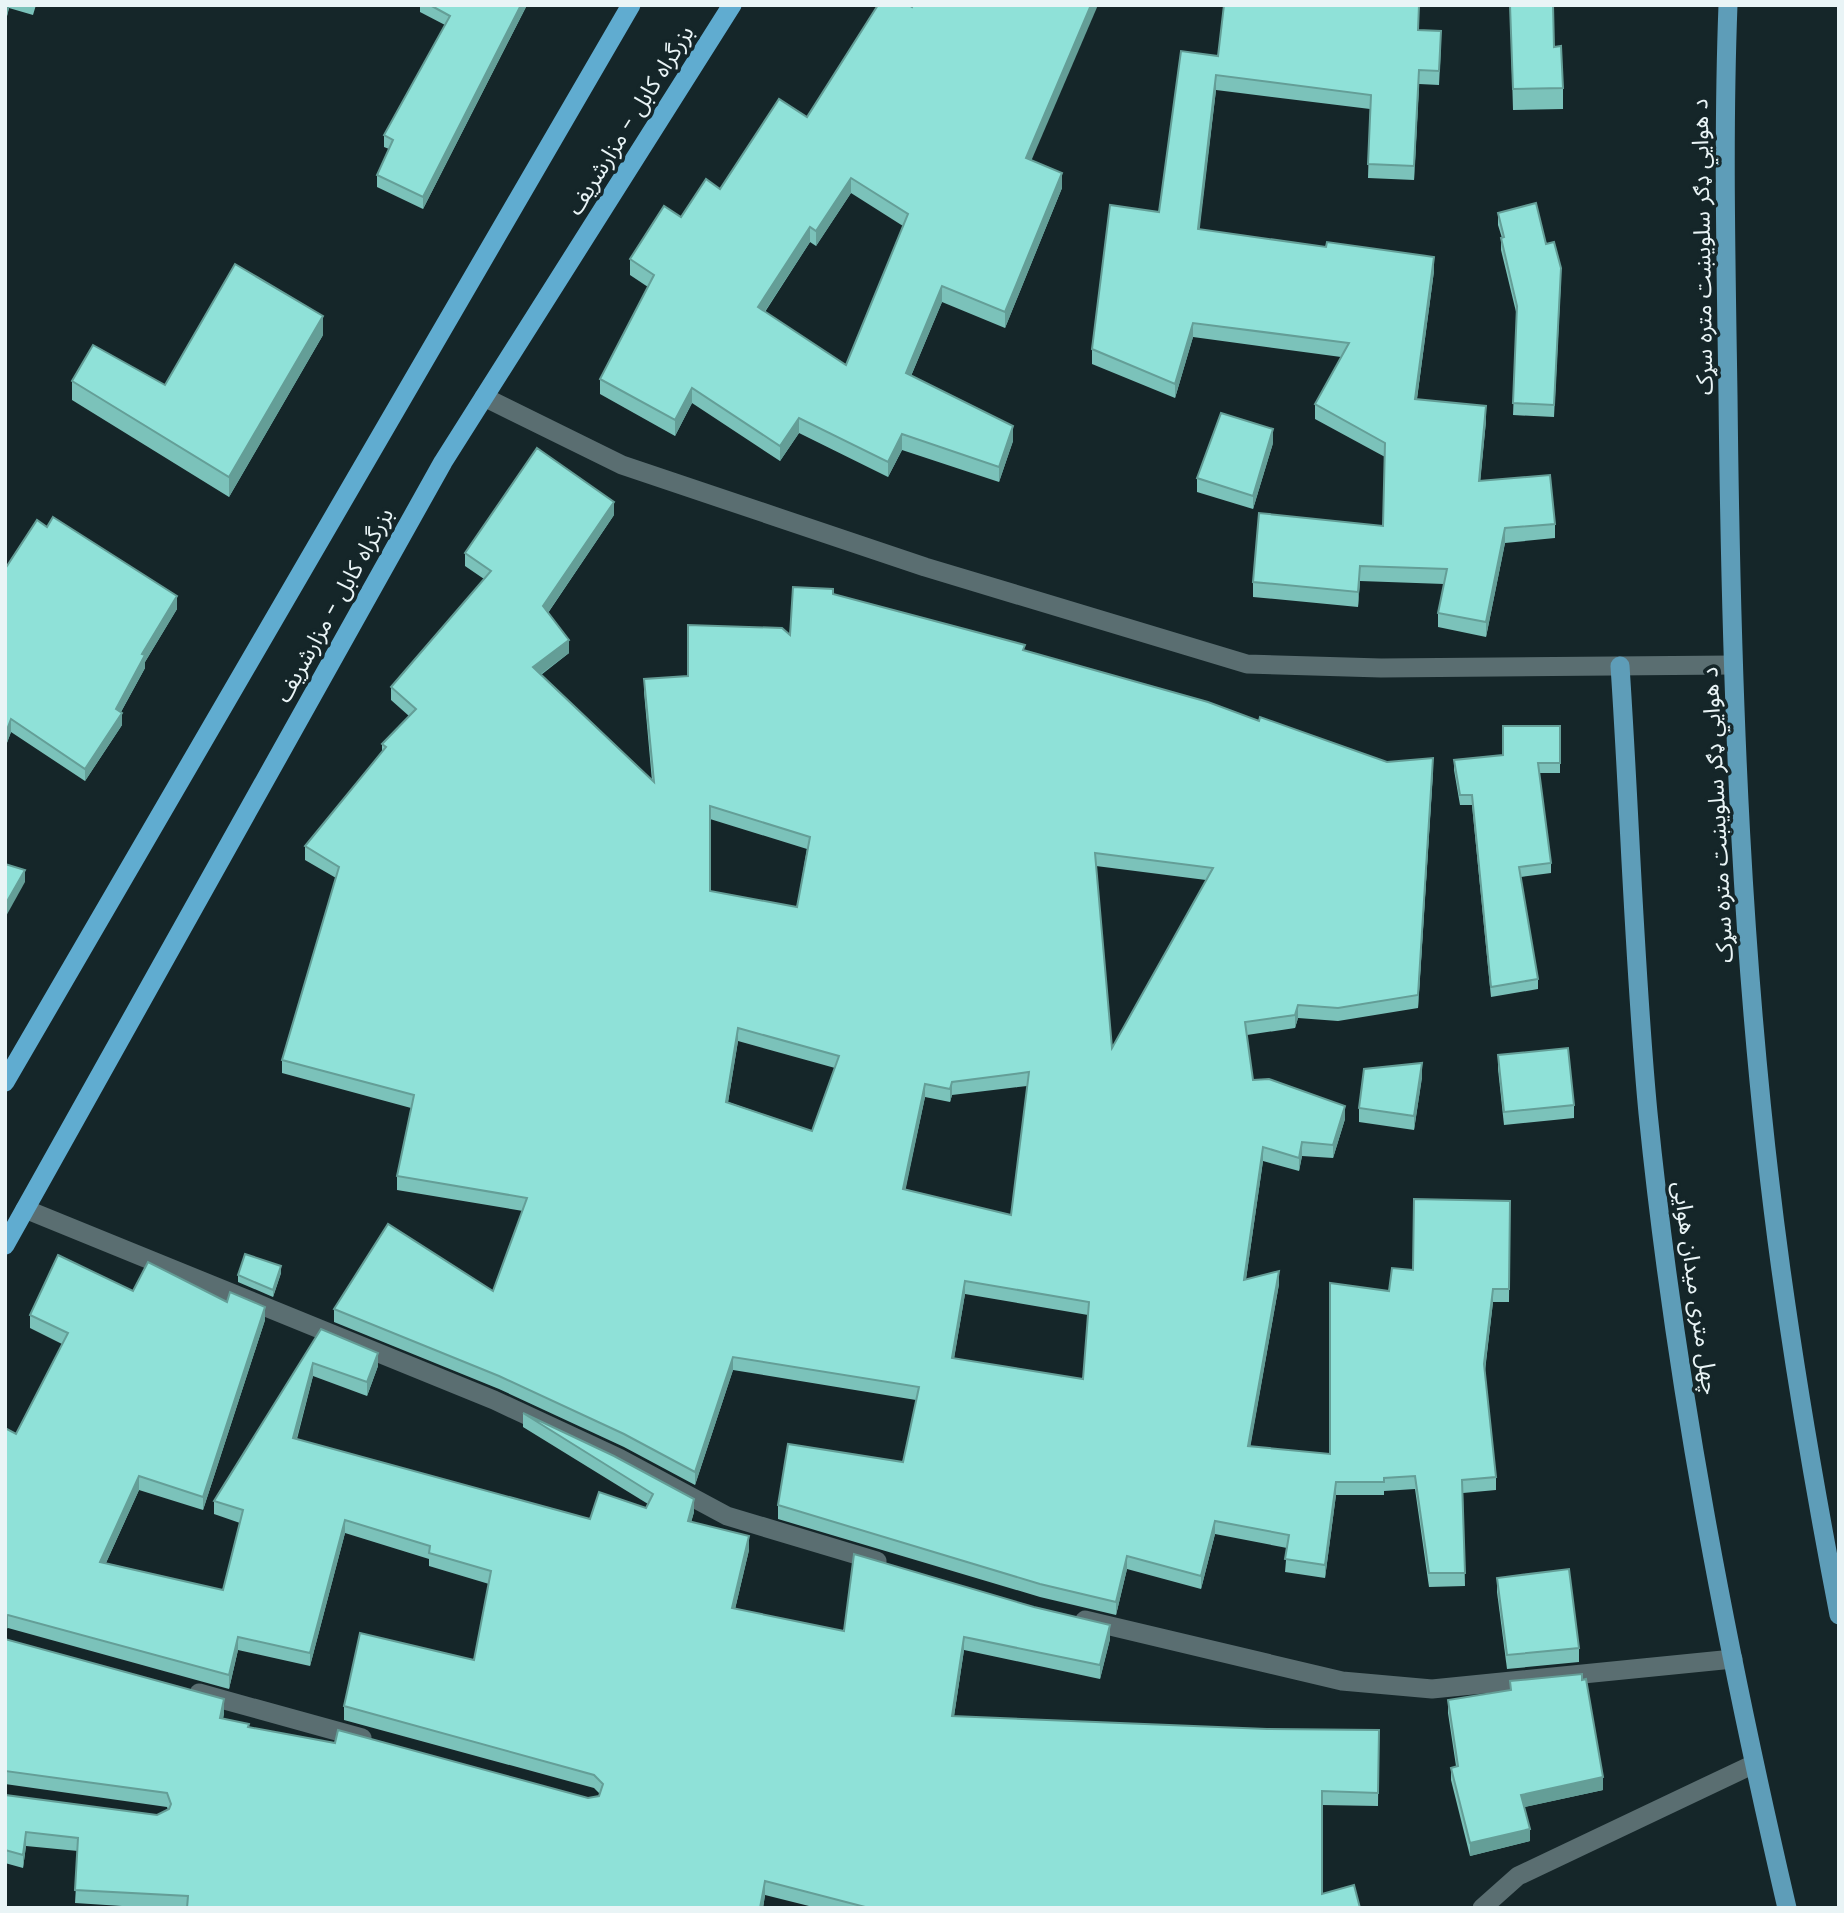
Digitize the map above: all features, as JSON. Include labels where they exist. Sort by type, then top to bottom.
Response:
[{"type":"highway","name":"بزرگراه کابل - مزارشریف","points":[[5,1082],[631,5]]},
{"type":"highway","name":"بزرگراه کابل - مزارشریف","points":[[5,1245],[436,474],[732,5]]},
{"type":"main road","name":"د هوايي ډګر سلویښت متره سړک","points":[[1728,5],[1724,91],[1732,665],[1753,1011],[1781,1270],[1839,1615]]},
{"type":"main road","name":"چهل متری میدان هوایی","points":[[1620,666],[1648,1112],[1681,1376],[1733,1659],[1787,1908]]},
{"type":"street","points":[[484,397],[622,465],[925,567],[1247,664],[1381,668],[1732,665]]},
{"type":"street","points":[[25,1209],[494,1400],[619,1458],[727,1516],[895,1567]]},
{"type":"street","points":[[1063,1615],[1342,1681],[1432,1689],[1733,1659]]},
{"type":"street","points":[[178,1687],[378,1742]]},
{"type":"street","points":[[1482,1908],[1518,1876],[1754,1764]]},
{"type":"building","points":[[430,5],[521,5],[423,197],[377,175],[393,140],[384,135],[450,16]]},
{"type":"building","points":[[878,5],[1091,5],[1026,158],[1062,173],[1005,312],[942,286],[906,373],[1013,426],[999,467],[902,434],[888,462],[799,418],[780,446],[692,388],[675,420],[600,379],[654,275],[630,259],[664,206],[681,217],[706,179],[720,189],[779,99],[807,117]],"holes":[[[851,178],[908,214],[846,365],[758,307],[810,227],[816,231]]]},
{"type":"building","points":[[1224,5],[1419,5],[1418,30],[1441,31],[1439,71],[1419,70],[1414,166],[1368,164],[1371,95],[1216,75],[1198,229],[1326,247],[1327,242],[1434,257],[1415,399],[1486,406],[1479,481],[1550,475],[1555,524],[1505,528],[1486,622],[1438,613],[1447,569],[1360,566],[1358,592],[1253,582],[1259,513],[1383,526],[1385,443],[1315,404],[1349,343],[1193,323],[1175,384],[1092,349],[1110,205],[1159,212],[1181,51],[1218,56]]},
{"type":"building","points":[[1510,5],[1553,5],[1554,47],[1561,46],[1563,88],[1513,89]]},
{"type":"building","points":[[1536,203],[1546,244],[1554,242],[1561,268],[1554,405],[1513,403],[1517,306],[1498,213]]},
{"type":"building","points":[[235,264],[323,316],[229,477],[72,381],[93,345],[165,385]]},
{"type":"building","points":[[1221,413],[1273,429],[1253,496],[1197,478]]},
{"type":"building","points":[[537,448],[614,502],[543,606],[569,640],[533,667],[654,782],[644,679],[688,676],[688,625],[782,628],[790,635],[793,587],[833,589],[833,594],[1025,645],[1023,650],[1208,702],[1259,721],[1260,717],[1387,762],[1433,758],[1418,995],[1338,1008],[1298,1005],[1295,1015],[1245,1022],[1253,1080],[1269,1079],[1345,1106],[1333,1145],[1302,1142],[1299,1158],[1263,1147],[1244,1280],[1279,1271],[1248,1446],[1330,1454],[1330,1283],[1389,1291],[1392,1268],[1413,1270],[1414,1199],[1510,1201],[1509,1289],[1493,1289],[1484,1364],[1496,1477],[1462,1480],[1465,1573],[1429,1573],[1415,1476],[1384,1478],[1384,1482],[1336,1482],[1325,1565],[1285,1559],[1289,1535],[1215,1521],[1201,1576],[1127,1556],[1116,1602],[1040,1584],[778,1505],[788,1444],[903,1462],[919,1387],[733,1357],[695,1472],[624,1434],[499,1376],[334,1309],[388,1224],[493,1291],[527,1198],[397,1176],[414,1095],[282,1060],[339,867],[305,846],[386,747],[382,744],[416,709],[391,687],[491,571],[465,553]],"holes":[[[710,806],[810,837],[797,907],[710,891]],[[1095,853],[1213,868],[1112,1048]],[[738,1028],[839,1056],[812,1131],[726,1102]],[[1029,1072],[1011,1215],[903,1189],[925,1084],[950,1089],[952,1082]],[[965,1281],[1089,1302],[1083,1379],[952,1358]]]},
{"type":"building","points":[[53,517],[177,596],[142,654],[145,655],[116,709],[122,713],[85,769],[11,719],[5,735],[5,569],[37,520],[47,527]]},
{"type":"building","points":[[1503,726],[1560,726],[1560,763],[1538,763],[1551,863],[1519,867],[1538,979],[1491,987],[1472,795],[1460,795],[1454,760],[1503,755]]},
{"type":"building","points":[[5,864],[25,870],[5,905]]},
{"type":"building","points":[[1568,1048],[1574,1105],[1504,1112],[1498,1055]]},
{"type":"building","points":[[1422,1063],[1414,1116],[1359,1108],[1364,1069]]},
{"type":"building","points":[[245,1254],[281,1266],[273,1290],[238,1275]]},
{"type":"building","points":[[58,1255],[133,1291],[148,1262],[227,1302],[230,1292],[265,1307],[203,1497],[139,1476],[100,1562],[223,1590],[243,1510],[214,1501],[321,1329],[378,1353],[367,1382],[313,1363],[293,1438],[590,1519],[599,1492],[646,1508],[653,1494],[523,1413],[614,1456],[694,1499],[688,1521],[749,1536],[732,1608],[844,1631],[854,1554],[1034,1607],[1110,1625],[1100,1665],[964,1637],[952,1716],[1267,1729],[1379,1730],[1378,1793],[1322,1791],[1322,1894],[1354,1885],[1360,1908],[869,1908],[765,1881],[760,1908],[187,1908],[188,1896],[75,1890],[78,1838],[26,1832],[23,1855],[5,1850],[5,1795],[157,1815],[169,1809],[171,1804],[167,1793],[5,1771],[5,1639],[224,1699],[220,1718],[249,1724],[248,1727],[335,1743],[338,1730],[588,1798],[599,1796],[603,1784],[594,1775],[344,1706],[360,1633],[474,1660],[491,1571],[429,1553],[430,1546],[345,1520],[310,1653],[238,1637],[229,1675],[5,1616],[5,1428],[16,1434],[68,1333],[30,1315]]},
{"type":"building","points":[[1569,1569],[1579,1648],[1507,1655],[1497,1578]]},
{"type":"building","points":[[1582,1674],[1582,1680],[1586,1679],[1603,1777],[1521,1795],[1530,1829],[1470,1843],[1451,1768],[1458,1766],[1448,1700],[1511,1690],[1510,1681]]}]
